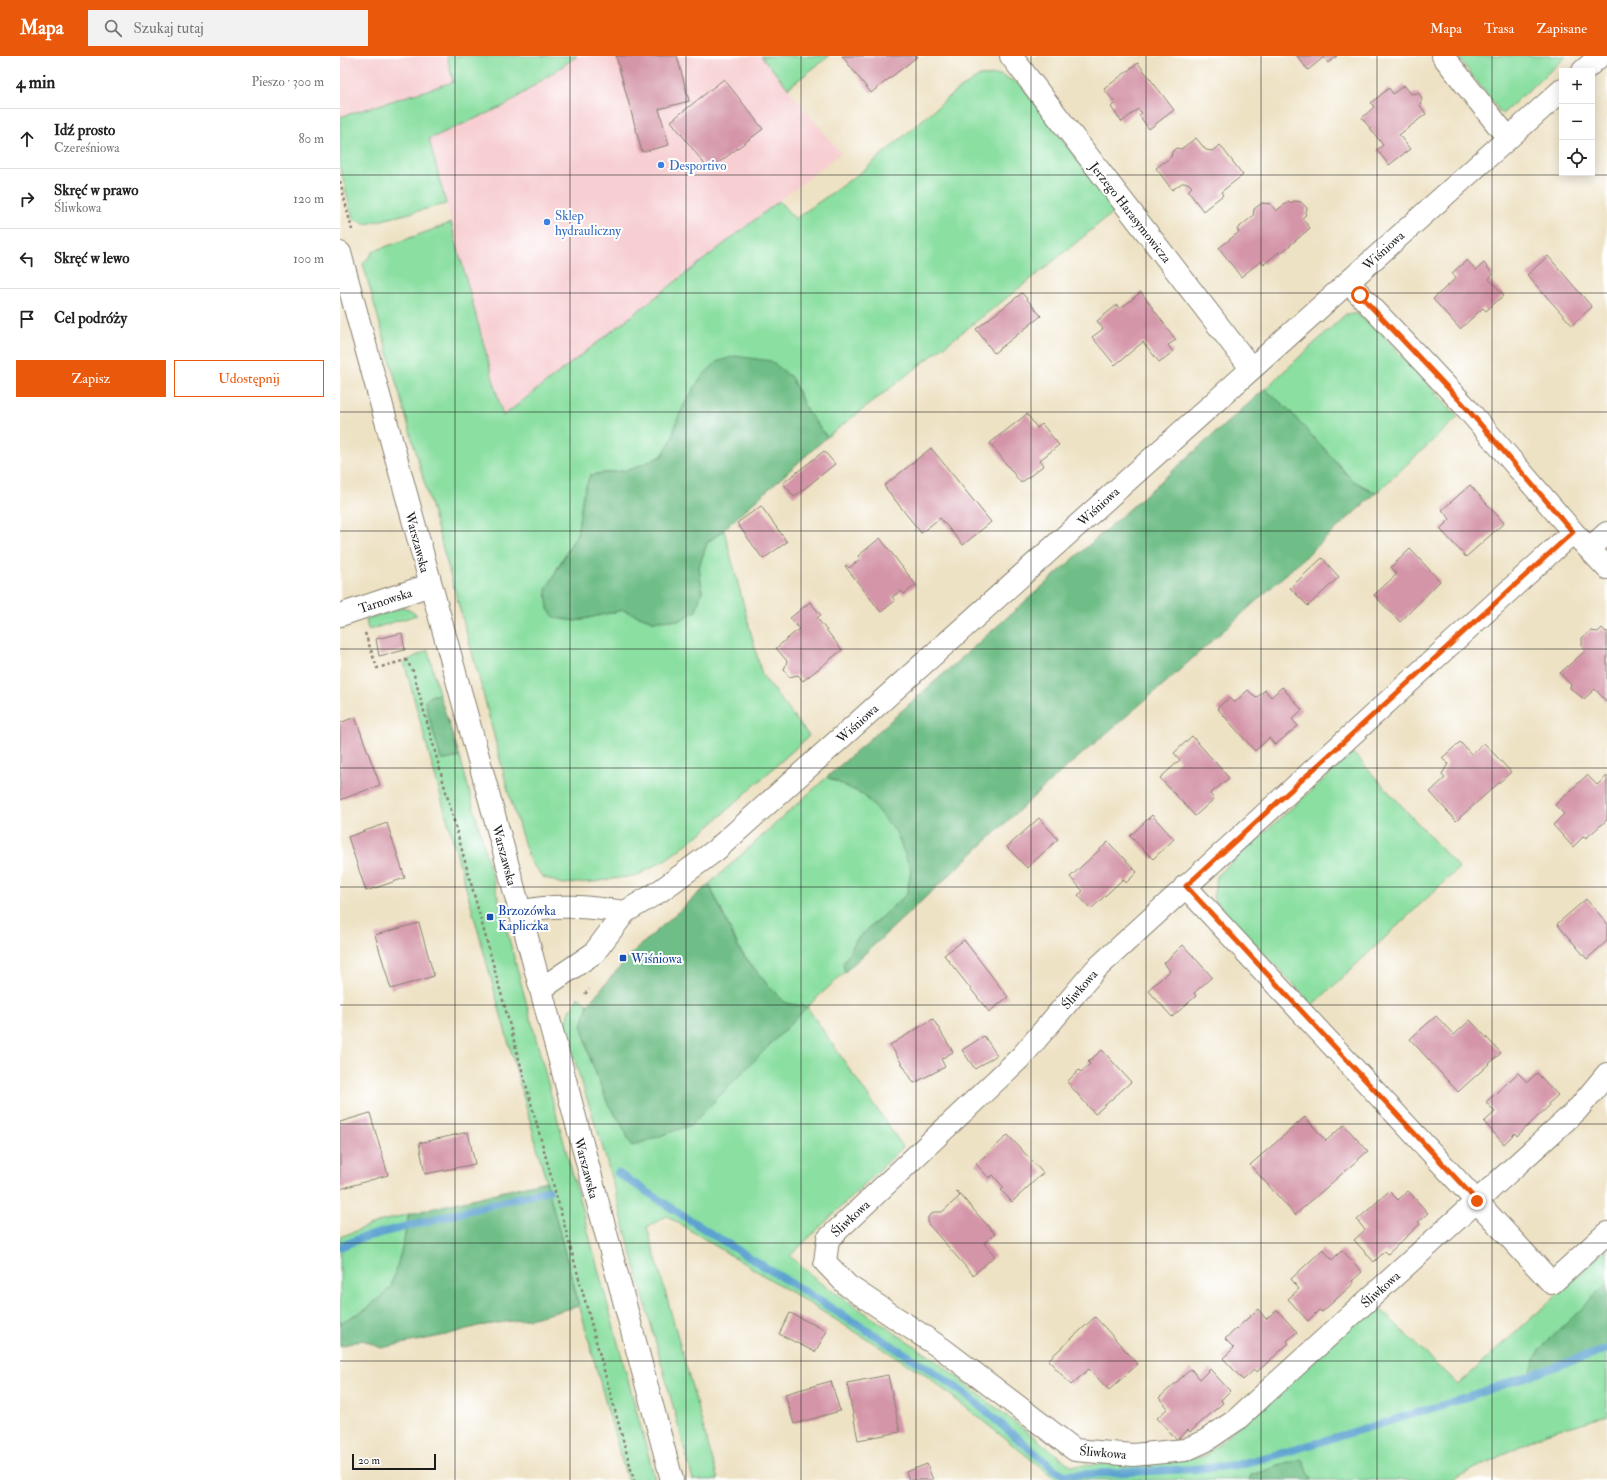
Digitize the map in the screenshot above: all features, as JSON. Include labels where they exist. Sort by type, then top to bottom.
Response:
[{"type":"street","name":"Jerzego Harasymowicza","points":[[1011,56],[1251,368]]},
{"type":"street","points":[[1443,56],[1508,138]]},
{"type":"street","points":[[1587,68],[1600,56]]},
{"type":"street","name":"Wiśniowa","points":[[541,989],[594,953],[625,912],[660,891],[716,850],[1559,93]]},
{"type":"street","name":"Warszawska","points":[[340,254],[541,989],[672,1480]]},
{"type":"street","points":[[1348,282],[1463,404],[1573,532],[1607,568]]},
{"type":"street","name":"Śliwkowa","points":[[1573,532],[1096,969],[1022,1056],[828,1239],[825,1262],[848,1286],[944,1350],[1075,1450],[1133,1455],[1184,1450],[1204,1441],[1236,1420],[1578,1110],[1607,1074]]},
{"type":"street","points":[[1589,549],[1607,533]]},
{"type":"street","name":"Tarnowska","points":[[348,612],[430,585]]},
{"type":"street","points":[[1186,886],[1552,1284],[1607,1233]]},
{"type":"street","points":[[520,912],[533,909],[585,906],[625,912]]},
{"type":"path","points":[[340,181],[353,234]]},
{"type":"path","points":[[348,612],[377,668],[406,660],[413,671],[634,1480]]},
{"type":"shaded area","points":[[340,56],[540,56],[340,135]]},
{"type":"shaded area","points":[[577,56],[761,56],[841,153],[503,416],[429,139],[506,105]]},
{"type":"green space","points":[[447,56],[577,56],[506,105],[429,139],[446,204],[366,224],[353,219],[340,167],[340,117],[453,82]]},
{"type":"green space","points":[[761,56],[829,56],[788,88]]},
{"type":"green space","points":[[1457,56],[1567,56],[1502,114]]},
{"type":"green space","points":[[1000,75],[1020,84],[1116,210],[1040,272],[827,437],[807,411],[791,377],[677,420],[672,439],[662,456],[629,470],[590,475],[583,495],[577,534],[556,570],[575,621],[623,610],[653,621],[680,620],[696,611],[702,591],[699,567],[707,543],[724,530],[762,675],[809,736],[705,830],[668,858],[638,875],[593,882],[562,884],[543,877],[530,862],[510,798],[477,670],[363,264],[374,251],[451,223],[503,416],[779,201],[795,219],[864,170],[956,91],[980,76]]},
{"type":"green space","points":[[1346,314],[1357,314],[1380,332],[1458,417],[1376,493],[1352,480],[1322,446],[1265,389]]},
{"type":"green space","points":[[735,356],[771,361],[791,377],[807,411],[827,437],[707,543],[699,567],[702,591],[696,611],[680,620],[653,621],[623,610],[575,621],[555,618],[548,609],[546,590],[577,534],[583,495],[590,475],[629,470],[662,456],[672,439],[677,420],[685,403],[700,379],[716,362]]},
{"type":"green space","points":[[1265,389],[1287,408],[1352,480],[1376,493],[1163,685],[1055,777],[845,972],[843,964],[856,940],[907,894],[911,870],[896,832],[864,795],[827,777]]},
{"type":"green space","points":[[404,607],[417,615],[368,630],[366,619]]},
{"type":"green space","points":[[428,650],[439,694],[430,696],[425,702],[441,759],[445,760],[460,757],[655,1480],[627,1480],[611,1423],[404,662]]},
{"type":"green space","points":[[439,694],[460,757],[445,760],[441,759],[425,701],[430,696]]},
{"type":"green space","points":[[1353,753],[1459,868],[1313,1005],[1213,899],[1217,875]]},
{"type":"green space","points":[[827,777],[864,795],[896,832],[911,870],[907,894],[856,940],[844,964],[845,972],[807,1007],[786,1003],[766,983],[740,950],[709,884]]},
{"type":"green space","points":[[709,884],[740,951],[766,983],[786,1003],[807,1007],[691,1125],[632,1146],[622,1125],[608,1104],[590,1058],[582,1027],[588,1004],[632,953]]},
{"type":"green space","points":[[578,997],[588,1004],[582,1027],[590,1058],[608,1104],[622,1125],[632,1146],[807,1007],[903,1147],[790,1256],[819,1282],[934,1359],[1071,1466],[1204,1457],[1375,1304],[1458,1385],[1607,1249],[1607,1284],[1530,1373],[1607,1348],[1607,1416],[1546,1433],[1452,1480],[1313,1480],[1301,1459],[1251,1475],[1249,1480],[1057,1480],[924,1374],[667,1216],[647,1227],[718,1480],[693,1480],[603,1148],[564,1028],[570,1011]]},
{"type":"green space","points":[[546,1181],[579,1306],[533,1318],[478,1326],[446,1335],[381,1348],[363,1340],[340,1346],[340,1323],[368,1308],[391,1287],[403,1245],[409,1214]]},
{"type":"green space","points":[[409,1214],[403,1245],[391,1287],[368,1308],[340,1323],[340,1237],[382,1221]]},
{"type":"green space","points":[[1607,1284],[1607,1348],[1530,1373],[1539,1350]]},
{"type":"green space","points":[[1301,1459],[1313,1480],[1249,1480],[1251,1475]]},
{"type":"building","points":[[616,56],[677,56],[689,101],[659,109],[669,145],[642,152]]},
{"type":"building","points":[[842,56],[918,56],[871,93]]},
{"type":"building","points":[[1297,56],[1337,56],[1328,63],[1324,57],[1308,70]]},
{"type":"building","points":[[1138,63],[1174,110],[1149,129],[1139,115],[1142,113],[1138,109],[1122,122],[1111,107],[1115,103],[1104,89]]},
{"type":"building","points":[[724,79],[763,129],[709,170],[671,121]]},
{"type":"building","points":[[1404,85],[1411,94],[1418,93],[1422,98],[1420,105],[1426,114],[1399,135],[1410,149],[1389,165],[1377,150],[1383,145],[1362,118],[1374,107],[1371,103],[1389,88],[1393,94]]},
{"type":"building","points":[[1196,138],[1206,150],[1212,151],[1220,145],[1243,175],[1221,192],[1223,195],[1203,211],[1188,191],[1192,187],[1188,183],[1182,183],[1172,190],[1156,168],[1171,157],[1172,152],[1176,148],[1181,149]]},
{"type":"building","points":[[1289,201],[1291,203],[1294,201],[1301,202],[1307,208],[1305,216],[1302,218],[1310,228],[1280,254],[1279,252],[1264,264],[1261,261],[1241,277],[1219,248],[1239,232],[1237,229],[1253,216],[1254,209],[1262,203],[1271,204],[1276,211]]},
{"type":"building","points":[[1548,256],[1592,307],[1572,325],[1527,275]]},
{"type":"building","points":[[1467,260],[1476,270],[1484,263],[1493,274],[1489,279],[1504,295],[1486,311],[1483,308],[1460,329],[1433,299],[1456,278],[1452,273]]},
{"type":"building","points":[[1141,292],[1176,340],[1168,345],[1173,352],[1159,362],[1143,342],[1115,365],[1092,337],[1103,329],[1097,321],[1117,305],[1120,309]]},
{"type":"building","points":[[1022,293],[1041,316],[994,353],[976,329]]},
{"type":"building","points":[[1027,414],[1037,428],[1042,424],[1059,445],[1040,460],[1044,465],[1021,483],[990,443]]},
{"type":"building","points":[[931,448],[991,522],[963,545],[940,518],[921,533],[884,486]]},
{"type":"building","points":[[824,451],[835,464],[794,497],[783,483]]},
{"type":"building","points":[[1470,485],[1504,523],[1466,557],[1440,529],[1450,519],[1442,510]]},
{"type":"building","points":[[761,506],[787,542],[763,559],[737,523]]},
{"type":"building","points":[[880,538],[916,585],[904,594],[901,591],[892,597],[895,601],[881,612],[845,566],[846,565],[849,568],[860,559],[858,556]]},
{"type":"building","points":[[1410,549],[1440,581],[1400,622],[1374,595],[1397,574],[1391,567]]},
{"type":"building","points":[[1322,558],[1339,577],[1308,606],[1290,588]]},
{"type":"building","points":[[810,602],[821,615],[817,618],[842,650],[803,681],[798,675],[789,677],[784,670],[787,661],[776,648],[799,629],[790,618]]},
{"type":"building","points":[[1602,628],[1606,632],[1607,631],[1607,702],[1595,689],[1584,699],[1570,688],[1571,685],[1560,673],[1585,651],[1582,647],[1582,638],[1590,631],[1598,632]]},
{"type":"building","points":[[402,633],[405,650],[379,656],[376,639]]},
{"type":"building","points":[[1282,687],[1302,710],[1292,719],[1298,726],[1275,745],[1269,738],[1255,751],[1217,708],[1229,698],[1234,703],[1248,690],[1256,698],[1265,690],[1271,697]]},
{"type":"building","points":[[355,717],[380,785],[340,800],[340,723]]},
{"type":"building","points":[[1192,736],[1229,778],[1210,794],[1214,799],[1195,816],[1160,778],[1180,760],[1174,753]]},
{"type":"building","points":[[1460,742],[1471,754],[1484,743],[1511,772],[1456,821],[1430,792],[1445,778],[1442,774],[1448,764],[1442,758]]},
{"type":"building","points":[[1587,775],[1597,785],[1607,776],[1607,820],[1586,838],[1584,836],[1573,847],[1553,825],[1564,814],[1555,805]]},
{"type":"building","points":[[1152,815],[1174,839],[1153,859],[1130,836]]},
{"type":"building","points":[[1039,818],[1058,839],[1027,868],[1007,847]]},
{"type":"building","points":[[387,823],[405,878],[366,891],[348,837]]},
{"type":"building","points":[[1108,842],[1137,872],[1126,883],[1123,879],[1091,909],[1078,895],[1083,891],[1070,877]]},
{"type":"building","points":[[1586,899],[1607,923],[1607,941],[1587,959],[1557,924]]},
{"type":"building","points":[[419,923],[434,976],[391,989],[375,935]]},
{"type":"building","points":[[964,940],[1008,997],[989,1012],[944,955]]},
{"type":"building","points":[[1183,945],[1212,977],[1194,993],[1196,996],[1172,1017],[1148,990],[1170,971],[1164,963]]},
{"type":"building","points":[[1436,1016],[1454,1035],[1470,1020],[1501,1053],[1458,1092],[1410,1039]]},
{"type":"building","points":[[933,1019],[953,1052],[941,1059],[945,1067],[914,1083],[890,1045]]},
{"type":"building","points":[[984,1036],[997,1055],[975,1069],[962,1050]]},
{"type":"building","points":[[1102,1050],[1131,1082],[1095,1114],[1067,1082],[1079,1070],[1081,1072],[1090,1064],[1088,1062]]},
{"type":"building","points":[[1518,1073],[1527,1082],[1537,1073],[1558,1095],[1548,1104],[1549,1106],[1517,1136],[1515,1133],[1504,1144],[1484,1122],[1495,1112],[1486,1102]]},
{"type":"building","points":[[370,1113],[388,1175],[340,1189],[340,1122]]},
{"type":"building","points":[[1305,1117],[1326,1141],[1344,1125],[1368,1151],[1295,1215],[1250,1165]]},
{"type":"building","points":[[468,1132],[475,1164],[425,1174],[419,1143]]},
{"type":"building","points":[[1008,1135],[1043,1173],[1012,1202],[1001,1190],[1004,1188],[993,1175],[989,1178],[976,1164]]},
{"type":"building","points":[[957,1191],[995,1234],[984,1243],[995,1256],[973,1275],[928,1224],[928,1217],[934,1212],[942,1212],[960,1196],[956,1192]]},
{"type":"building","points":[[1389,1191],[1398,1200],[1408,1191],[1428,1213],[1418,1222],[1420,1224],[1388,1254],[1385,1251],[1374,1262],[1354,1240],[1365,1230],[1357,1220]]},
{"type":"building","points":[[1323,1249],[1332,1260],[1342,1250],[1362,1272],[1352,1281],[1354,1283],[1322,1312],[1319,1310],[1308,1321],[1288,1299],[1299,1289],[1291,1279]]},
{"type":"building","points":[[1258,1309],[1266,1319],[1277,1310],[1297,1332],[1287,1341],[1289,1343],[1257,1372],[1254,1370],[1243,1380],[1223,1358],[1234,1348],[1225,1339]]},
{"type":"building","points":[[790,1313],[827,1331],[815,1352],[779,1334]]},
{"type":"building","points":[[1095,1317],[1138,1364],[1109,1390],[1089,1369],[1071,1385],[1048,1360]]},
{"type":"building","points":[[1191,1369],[1200,1379],[1210,1369],[1230,1391],[1221,1400],[1223,1403],[1190,1432],[1188,1430],[1177,1440],[1157,1418],[1168,1408],[1159,1398]]},
{"type":"building","points":[[888,1375],[900,1432],[858,1440],[847,1383]]},
{"type":"building","points":[[831,1381],[840,1411],[794,1424],[785,1394]]},
{"type":"building","points":[[927,1464],[933,1480],[909,1480],[906,1472]]},
{"type":"waterway","points":[[618,1173],[710,1233],[931,1370],[968,1396],[1055,1470],[1064,1475],[1193,1469],[1236,1465],[1283,1453],[1443,1405],[1607,1349]]},
{"type":"waterway","points":[[340,1247],[361,1238],[549,1190]]},
{"type":"place","name":"Desportivo","points":[[661,165]]},
{"type":"place","name":"Sklep hydrauliczny","points":[[547,222]]},
{"type":"place","name":"Brzozówka Kapliczka","points":[[490,917]]},
{"type":"place","name":"Wiśniowa","points":[[623,958]]},
{"type":"route","points":[[1360,295],[1463,404],[1573,532],[1186,886],[1477,1201]]}]
